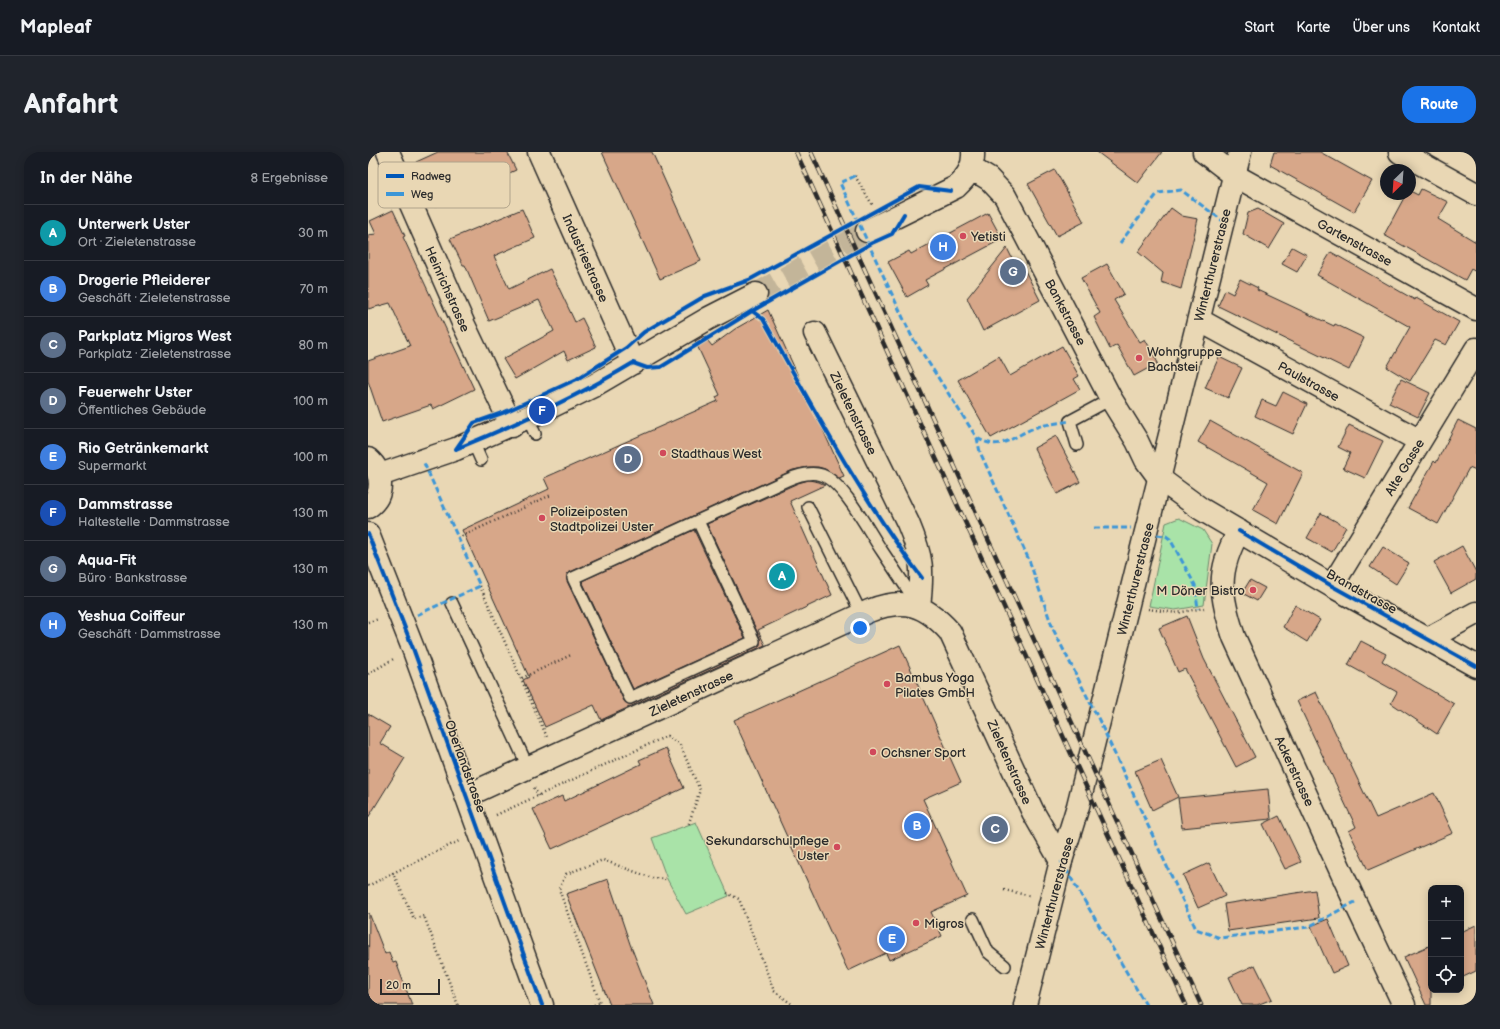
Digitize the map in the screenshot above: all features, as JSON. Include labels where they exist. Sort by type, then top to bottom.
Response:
[{"type":"street","name":"Heinrichstrasse","points":[[388,152],[392,162]]},
{"type":"street","name":"Industriestrasse","points":[[539,152],[633,363]]},
{"type":"street","name":"Gartenstrasse","points":[[1204,152],[1234,176],[1476,309]]},
{"type":"street","name":"Winterthurerstrasse","points":[[1025,1005],[1061,861],[1078,806],[1240,152]]},
{"type":"street","points":[[1400,152],[1476,194]]},
{"type":"street","points":[[867,231],[951,191],[965,179],[972,160]]},
{"type":"street","name":"Bankstrasse","points":[[972,160],[1005,196],[1111,399],[1137,441],[1146,460],[1160,479]]},
{"type":"street","name":"Heinrichstrasse","points":[[413,208],[464,325],[525,426]]},
{"type":"street","points":[[368,507],[377,497],[380,486],[374,467],[477,451],[525,426],[709,318],[756,294]]},
{"type":"street","name":"Paulstrasse","points":[[1199,320],[1420,441]]},
{"type":"street","name":"Zieletenstrasse","points":[[815,333],[908,523],[916,543],[922,570],[919,607]]},
{"type":"street","name":"Alte Gasse","points":[[1332,586],[1476,349]]},
{"type":"street","name":"Brandstrasse","points":[[1160,479],[1189,501],[1239,531],[1332,586],[1476,666]]},
{"type":"street","name":"Ackerstrasse","points":[[1239,531],[1227,556],[1223,570],[1224,605],[1234,637],[1404,1005]]},
{"type":"street","name":"Oberlandstrasse","points":[[368,534],[414,651],[542,1005]]},
{"type":"street","name":"Zieletenstrasse","points":[[466,796],[877,608],[894,604],[907,604],[919,607],[941,622],[956,642],[1033,812],[1061,861]]},
{"type":"street","points":[[1428,639],[1476,614]]},
{"type":"lane","points":[[1077,445],[1070,421],[1111,399]]},
{"type":"lane","points":[[698,521],[754,641],[630,698],[573,578],[698,521],[797,476],[814,473],[822,475],[833,481],[847,497],[919,607]]},
{"type":"lane","points":[[808,507],[862,615]]},
{"type":"lane","points":[[452,603],[528,767]]},
{"type":"lane","points":[[973,920],[988,952],[1005,966]]},
{"type":"path","points":[[855,176],[875,210]]},
{"type":"path","points":[[458,538],[551,495]]},
{"type":"path","points":[[480,586],[555,755]]},
{"type":"path","points":[[1141,609],[1177,613],[1224,605]]},
{"type":"path","points":[[368,622],[381,618]]},
{"type":"path","points":[[522,678],[571,655]]},
{"type":"path","points":[[368,674],[396,658]]},
{"type":"path","points":[[489,818],[667,736],[680,744],[700,790],[688,826]]},
{"type":"path","points":[[368,886],[464,839]]},
{"type":"path","points":[[594,1005],[600,1003],[559,889],[566,874],[603,860],[652,878],[667,879]]},
{"type":"path","points":[[393,873],[414,919],[424,916],[458,1005]]},
{"type":"path","points":[[1004,890],[1035,897]]},
{"type":"path","points":[[727,893],[739,899],[774,992],[793,1005]]},
{"type":"green space","points":[[1179,518],[1203,530],[1212,544],[1204,605],[1175,610],[1149,606],[1166,523]]},
{"type":"green space","points":[[696,822],[729,896],[686,914],[667,879],[652,838]]},
{"type":"building","points":[[438,152],[507,152],[516,170],[510,173],[510,162],[416,162]]},
{"type":"building","points":[[602,152],[652,152],[701,261],[660,279]]},
{"type":"building","points":[[1097,152],[1162,152],[1138,183]]},
{"type":"building","points":[[1274,152],[1320,152],[1372,181],[1354,212],[1270,165]]},
{"type":"building","points":[[1055,170],[1084,222],[1057,236],[1028,184]]},
{"type":"building","points":[[1421,189],[1448,202],[1438,219],[1476,242],[1476,272],[1471,269],[1465,280],[1384,235],[1403,200],[1416,200],[1416,194],[1418,195]]},
{"type":"building","points":[[1171,208],[1182,216],[1198,219],[1181,289],[1161,282],[1163,273],[1138,252]]},
{"type":"building","points":[[522,209],[535,238],[494,256],[509,289],[550,269],[575,322],[582,318],[596,347],[568,360],[564,351],[515,379],[503,359],[554,331],[539,300],[489,321],[465,265],[463,265],[450,239]]},
{"type":"building","points":[[1258,209],[1284,224],[1269,249],[1243,234],[1248,213]]},
{"type":"building","points":[[393,210],[405,236],[403,237],[474,389],[433,409],[431,405],[382,422],[368,381],[368,361],[410,346],[390,303],[368,309],[368,235],[376,234],[370,221]]},
{"type":"building","points":[[988,213],[1002,239],[925,280],[928,285],[907,297],[888,262],[909,251],[911,254]]},
{"type":"building","points":[[1292,247],[1307,255],[1297,272],[1282,264]]},
{"type":"building","points":[[1007,248],[1014,262],[1019,259],[1040,300],[983,331],[967,298]]},
{"type":"building","points":[[1331,252],[1415,300],[1416,298],[1459,322],[1446,345],[1435,340],[1410,381],[1387,367],[1410,327],[1317,275]]},
{"type":"building","points":[[1107,264],[1124,294],[1114,300],[1140,342],[1145,339],[1158,363],[1134,376],[1117,345],[1110,349],[1094,317],[1100,313],[1081,278]]},
{"type":"building","points":[[1240,279],[1258,288],[1257,290],[1334,326],[1335,324],[1364,338],[1349,370],[1218,306],[1225,290],[1233,294]]},
{"type":"building","points":[[768,310],[844,476],[839,478],[825,469],[818,467],[793,470],[570,572],[567,574],[567,581],[624,701],[630,705],[760,645],[760,638],[707,524],[798,483],[809,480],[825,485],[790,501],[832,595],[758,630],[765,645],[601,720],[594,705],[545,727],[523,680],[529,677],[462,530],[549,489],[544,478],[718,401],[716,397],[720,395],[695,341],[704,336],[712,346],[735,329]]},
{"type":"building","points":[[1062,346],[1079,376],[1074,379],[1080,389],[991,438],[958,380],[999,356],[1010,376]]},
{"type":"building","points":[[1219,357],[1242,368],[1228,398],[1205,388]]},
{"type":"building","points":[[1401,379],[1430,393],[1418,417],[1389,403]]},
{"type":"building","points":[[1283,392],[1307,404],[1293,434],[1255,416],[1262,400],[1276,406]]},
{"type":"building","points":[[1458,420],[1476,429],[1476,471],[1469,468],[1438,524],[1408,508],[1434,461],[1436,463]]},
{"type":"building","points":[[1210,421],[1303,473],[1278,524],[1253,510],[1268,482],[1198,442]]},
{"type":"building","points":[[1349,425],[1383,441],[1365,478],[1343,468],[1350,453],[1338,447]]},
{"type":"building","points":[[1056,436],[1080,482],[1057,494],[1034,448]]},
{"type":"building","points":[[1321,513],[1346,527],[1332,552],[1307,538]]},
{"type":"building","points":[[694,530],[745,638],[633,689],[582,581]]},
{"type":"building","points":[[1462,546],[1476,572],[1476,579],[1451,593],[1434,562]]},
{"type":"building","points":[[1383,547],[1409,563],[1396,584],[1370,567]]},
{"type":"building","name":"M Döner Bistro","points":[[1250,580],[1265,588],[1257,601],[1242,593]]},
{"type":"building","points":[[1295,605],[1320,620],[1307,642],[1283,627]]},
{"type":"building","points":[[1187,616],[1204,659],[1255,757],[1236,767],[1185,669],[1178,672],[1159,628]]},
{"type":"building","points":[[1361,641],[1386,654],[1382,661],[1454,704],[1437,734],[1391,703],[1397,692],[1348,665]]},
{"type":"building","points":[[900,645],[961,782],[923,799],[967,896],[931,912],[942,936],[889,960],[886,953],[848,971],[734,720]]},
{"type":"building","points":[[1316,692],[1376,818],[1434,793],[1453,833],[1368,870],[1349,831],[1356,827],[1297,701]]},
{"type":"building","points":[[368,714],[390,727],[380,743],[405,758],[368,818]]},
{"type":"building","points":[[666,748],[684,788],[552,849],[533,809],[562,796],[564,801],[641,764],[639,760]]},
{"type":"building","points":[[1161,760],[1178,797],[1152,810],[1135,771]]},
{"type":"building","points":[[1268,789],[1271,819],[1182,828],[1178,798]]},
{"type":"building","points":[[1279,816],[1301,862],[1285,869],[1263,824]]},
{"type":"building","points":[[1209,863],[1225,896],[1198,908],[1183,875]]},
{"type":"building","points":[[608,879],[630,944],[654,1005],[610,1005],[566,894]]},
{"type":"building","points":[[1315,890],[1319,918],[1228,931],[1224,904]]},
{"type":"building","points":[[369,913],[385,954],[389,952],[393,963],[396,962],[412,1005],[372,1005],[368,996]]},
{"type":"building","points":[[1328,919],[1348,966],[1332,973],[1311,926]]},
{"type":"building","points":[[1476,925],[1476,971],[1464,977],[1464,957],[1464,931]]},
{"type":"building","points":[[1428,946],[1428,993],[1431,993],[1431,1005],[1426,1005],[1404,957]]},
{"type":"building","points":[[1255,965],[1272,999],[1257,1005],[1242,1005],[1229,977]]},
{"type":"tunnel","points":[[756,294],[867,231]]},
{"type":"railway","points":[[796,152],[1186,1005]]},
{"type":"railway","points":[[811,152],[1201,1005]]},
{"type":"marked path","points":[[855,176],[840,183],[912,337],[977,438],[980,452],[1029,560],[1053,629],[1099,720],[1196,929],[1220,938],[1308,927],[1355,902]]},
{"type":"marked path","points":[[1120,243],[1158,193],[1181,190],[1223,221]]},
{"type":"marked path","points":[[977,438],[994,444],[1001,443],[1037,427],[1070,421]]},
{"type":"marked path","points":[[417,615],[480,586],[423,461]]},
{"type":"marked path","points":[[1094,528],[1131,528]]},
{"type":"marked path","points":[[1157,535],[1166,536],[1170,539],[1195,585],[1198,609]]},
{"type":"marked path","points":[[1061,861],[1146,1005]]},
{"type":"cycle path","points":[[456,449],[474,423],[505,412],[577,379],[626,348],[644,332],[705,296],[749,280],[919,187],[951,191]]},
{"type":"cycle path","points":[[456,449],[502,430],[546,409],[633,363],[647,368],[661,367],[752,311],[872,243],[892,234],[904,214]]},
{"type":"cycle path","points":[[752,311],[763,319],[838,452],[878,516],[922,578]]},
{"type":"cycle path","points":[[1239,531],[1332,586],[1476,666]]},
{"type":"cycle path","points":[[368,534],[414,651],[542,1005]]},
{"type":"place","name":"Yetisti","points":[[963,236]]},
{"type":"place","name":"Yeshua Coiffeur","points":[[943,247]]},
{"type":"place","name":"Aqua-Fit","points":[[1013,272]]},
{"type":"place","name":"Wohngruppe Bachstei","points":[[1139,358]]},
{"type":"place","name":"Dammstrasse","points":[[542,411]]},
{"type":"place","name":"Stadthaus West","points":[[663,453]]},
{"type":"place","name":"Feuerwehr Uster","points":[[628,459]]},
{"type":"place","name":"Polizeiposten Stadtpolizei Uster","points":[[542,518]]},
{"type":"place","name":"Unterwerk Uster","points":[[782,576]]},
{"type":"place","name":"M Döner Bistro","points":[[1253,590]]},
{"type":"place","name":"Bambus Yoga Pilates GmbH","points":[[887,684]]},
{"type":"place","name":"Ochsner Sport","points":[[873,752]]},
{"type":"place","name":"Drogerie Pfleiderer","points":[[917,826]]},
{"type":"place","name":"Parkplatz Migros West","points":[[995,829]]},
{"type":"place","name":"Sekundarschulpflege Uster","points":[[837,847]]},
{"type":"place","name":"Migros","points":[[916,923]]},
{"type":"place","name":"Rio Getränkemarkt","points":[[892,939]]}]
